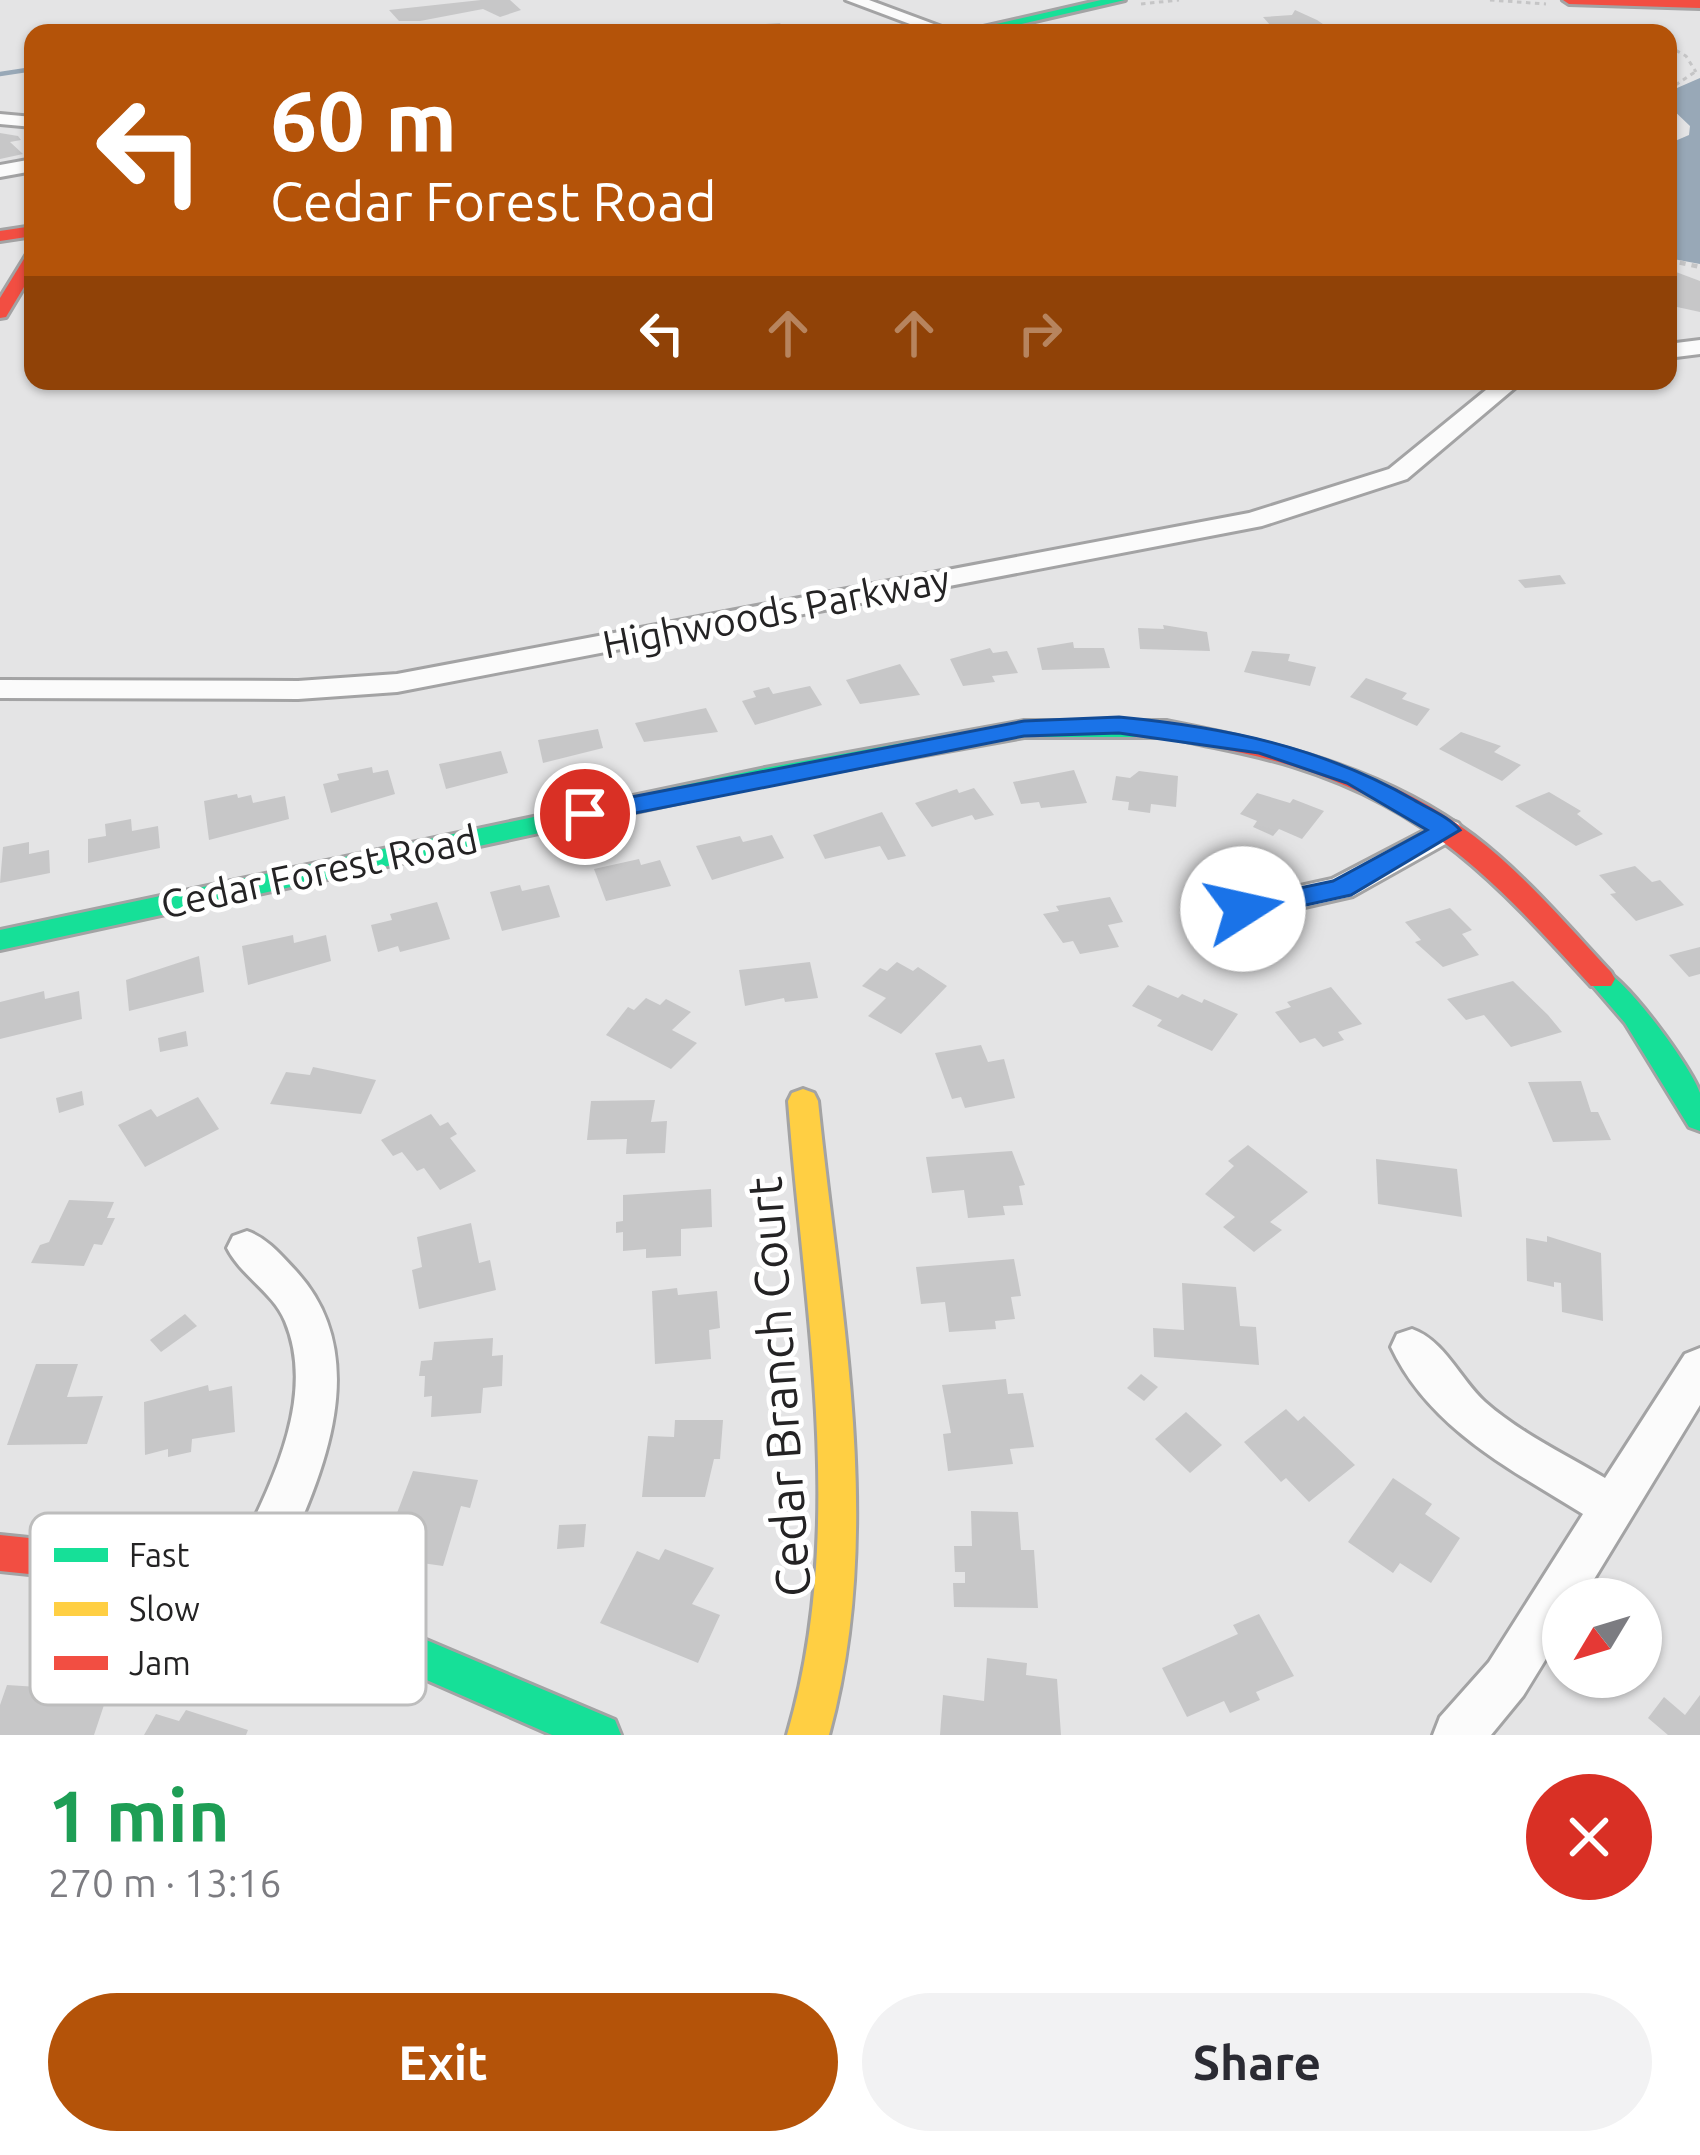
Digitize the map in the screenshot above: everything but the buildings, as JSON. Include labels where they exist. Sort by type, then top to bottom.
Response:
[{"type":"street","points":[[854,0],[924,24]]},
{"type":"street","points":[[1006,24],[1119,0]]},
{"type":"street","points":[[1569,0],[1700,4]]},
{"type":"street","points":[[0,313],[24,278]]},
{"type":"street","name":"Highwoods Parkway","points":[[0,689],[142,686],[304,691],[397,683],[1252,520],[1367,488],[1398,474],[1500,390]]},
{"type":"street","name":"Cedar Forest Road","points":[[0,940],[765,776],[1024,729],[1146,726],[1264,746],[1356,777],[1447,830],[1499,871],[1635,1015],[1700,1119]]},
{"type":"street","points":[[1243,909],[1341,888],[1447,830]]},
{"type":"street","name":"Cedar Branch Court","points":[[802,1101],[841,1502],[842,1583],[835,1640],[808,1735]]},
{"type":"street","points":[[247,1248],[302,1309],[315,1346],[312,1405],[282,1513]]},
{"type":"street","points":[[1412,1347],[1465,1412],[1490,1433],[1612,1507]]},
{"type":"street","points":[[1458,1735],[1506,1679],[1700,1367]]},
{"type":"street","points":[[0,1553],[30,1556]]},
{"type":"street","points":[[426,1658],[600,1735]]},
{"type":"water","points":[[1700,78],[1700,264],[1677,260],[1677,140],[1689,135],[1690,126],[1677,114],[1677,88]]},
{"type":"waterway","points":[[0,74],[24,70]]},
{"type":"traffic: fast","points":[[1006,24],[1119,0]]},
{"type":"traffic: fast","points":[[0,940],[765,776],[1024,729],[1166,729]]},
{"type":"traffic: fast","points":[[1601,979],[1635,1015],[1700,1119]]},
{"type":"traffic: fast","points":[[426,1659],[600,1735]]},
{"type":"traffic: slow","points":[[803,1101],[834,1438],[838,1538],[831,1637],[808,1735]]},
{"type":"traffic: jam","points":[[1569,0],[1700,4]]},
{"type":"traffic: jam","points":[[0,236],[24,232]]},
{"type":"traffic: jam","points":[[0,313],[24,273]]},
{"type":"traffic: jam","points":[[1166,729],[1302,760],[1386,793],[1425,815],[1500,872],[1601,979]]},
{"type":"traffic: jam","points":[[0,1553],[30,1556]]},
{"type":"route","points":[[585,814],[1024,729],[1119,725],[1264,746],[1356,777],[1447,830],[1376,873],[1341,888],[1243,909]]}]
